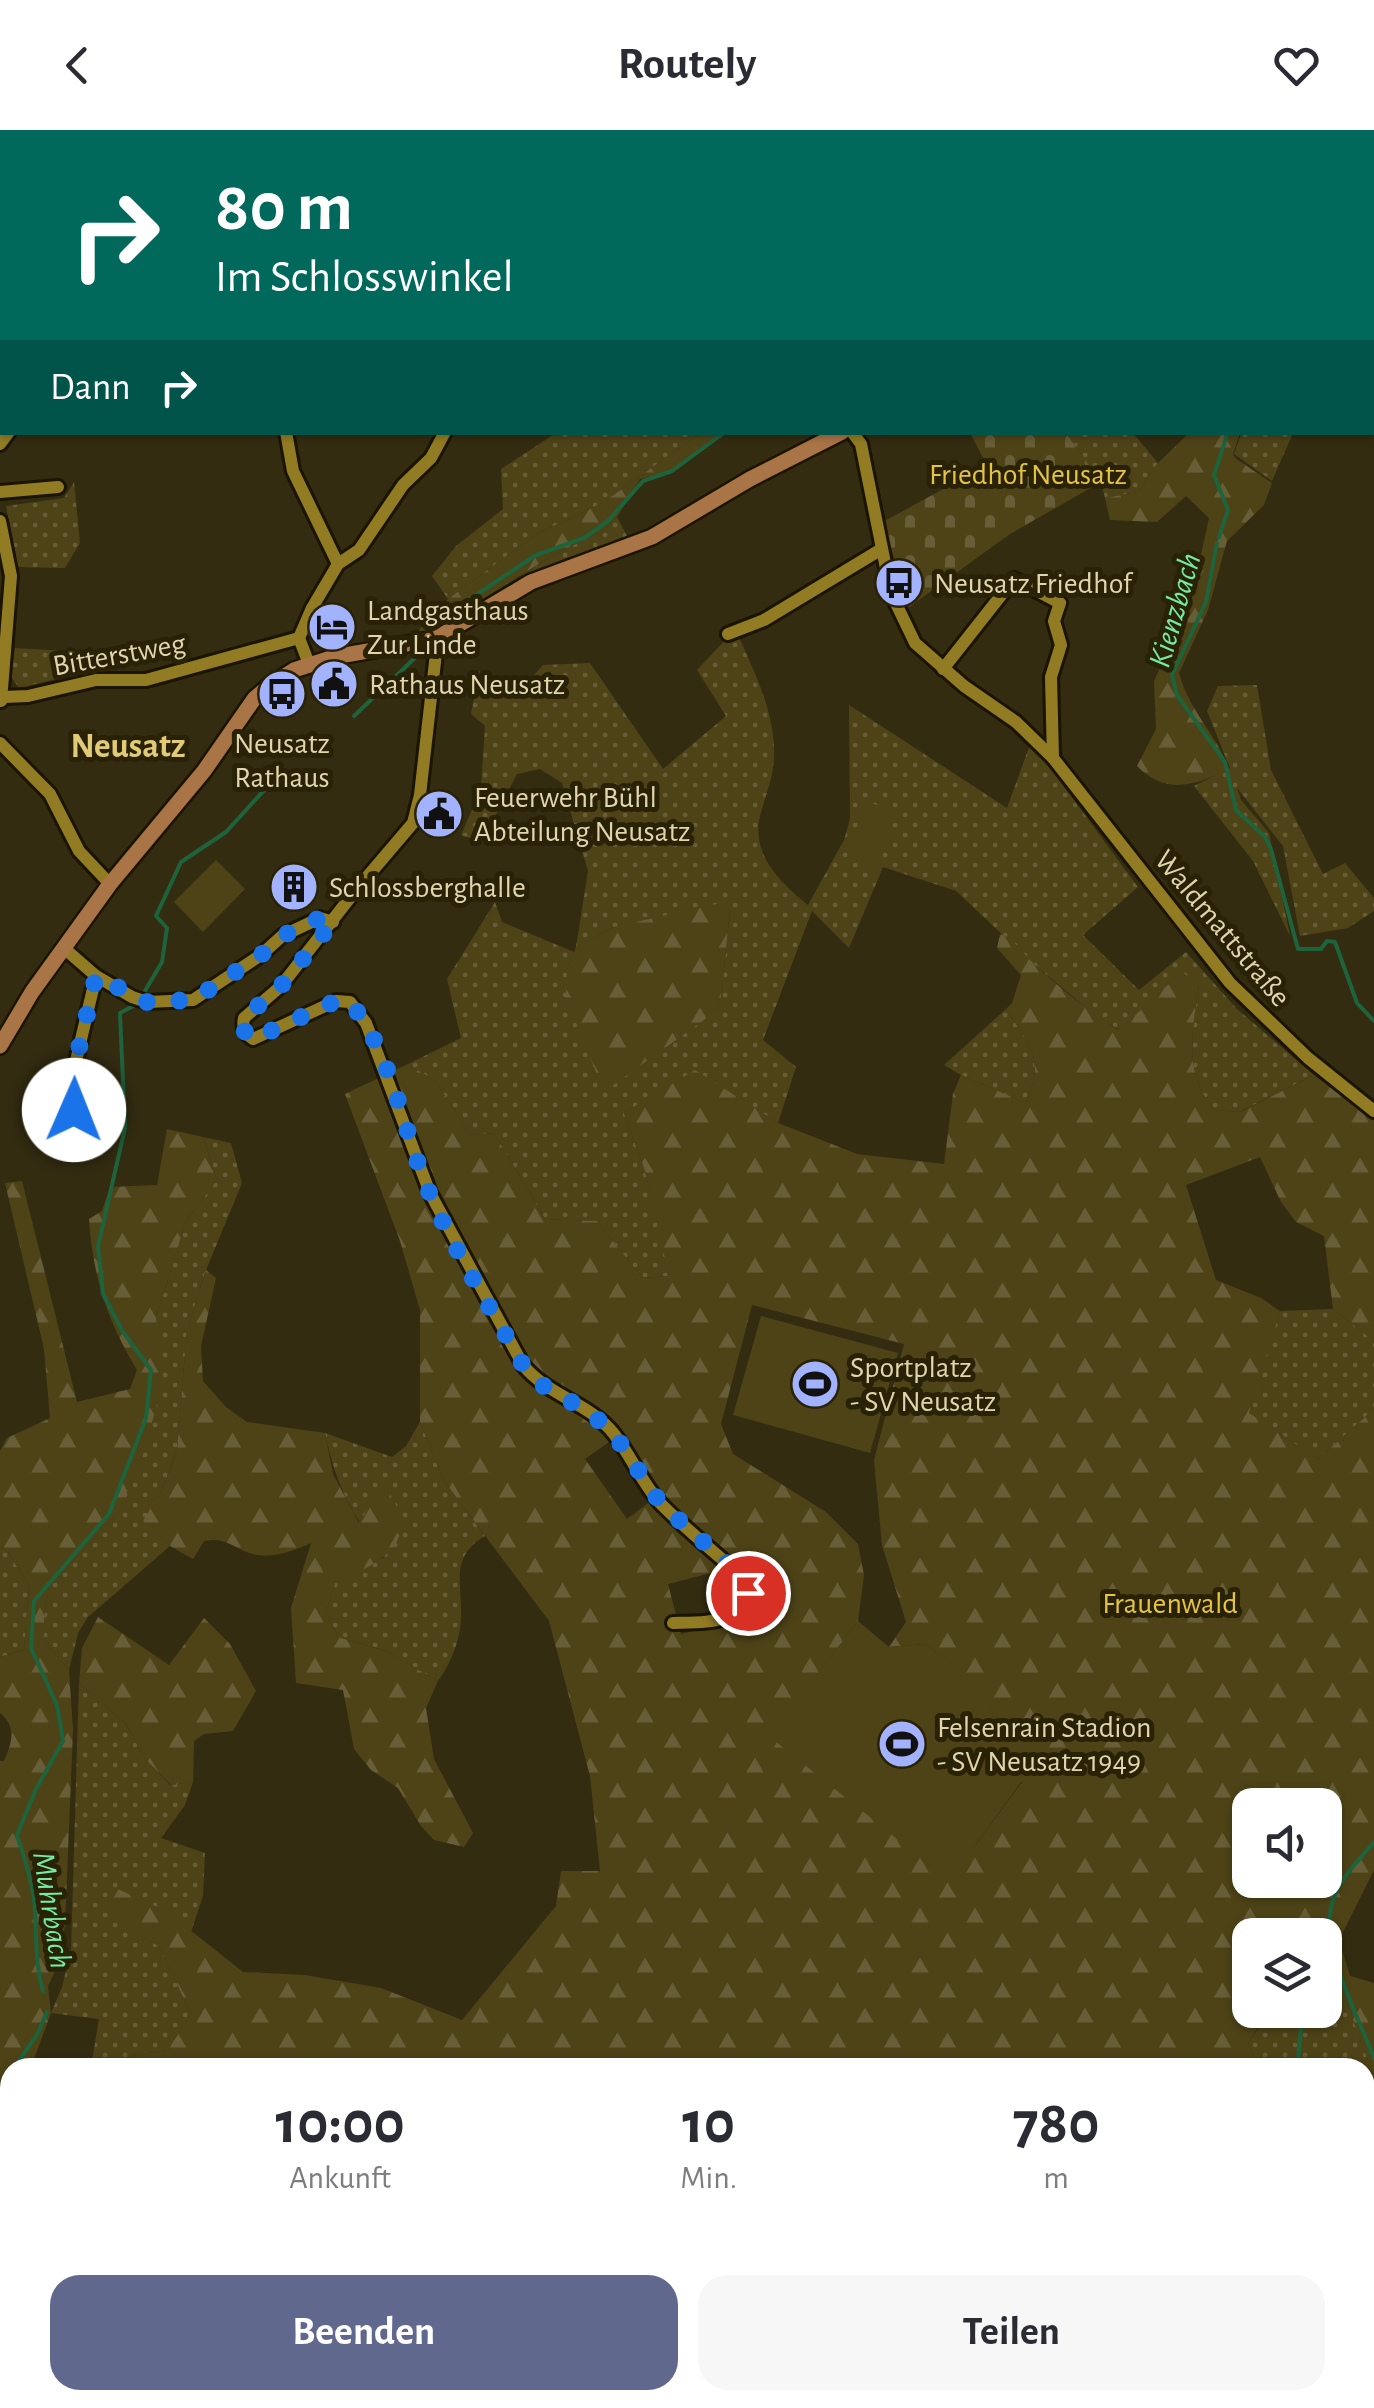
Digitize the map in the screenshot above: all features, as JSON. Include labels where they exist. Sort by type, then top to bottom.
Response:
[{"type":"main road","points":[[0,1046],[32,992],[110,884],[204,772],[254,698],[282,677],[309,664],[435,639],[532,582],[652,537],[750,479],[836,435]]},
{"type":"street","points":[[287,435],[293,471],[338,564]]},
{"type":"street","points":[[309,664],[299,638],[312,608],[338,564],[358,550],[403,486],[432,458],[444,435]]},
{"type":"street","name":"Waldmattstraße","points":[[854,435],[860,444],[894,604],[908,633],[924,653],[1016,722],[1053,758],[1230,983],[1308,1058],[1374,1111]]},
{"type":"street","points":[[0,492],[58,488]]},
{"type":"street","points":[[0,521],[11,576],[2,701]]},
{"type":"street","points":[[728,634],[764,620],[880,550]]},
{"type":"street","points":[[943,668],[1014,579],[1060,602],[1054,621],[1061,646],[1051,677],[1053,758]]},
{"type":"street","name":"Bitterstweg","points":[[2,701],[96,680],[146,680],[299,638]]},
{"type":"street","points":[[435,639],[416,812],[405,835],[281,986],[244,1018],[245,1034],[253,1039],[260,1037],[336,1001],[350,1002],[366,1022],[430,1193],[523,1365],[533,1378],[587,1410],[614,1434],[661,1504],[743,1577],[748,1593],[744,1606],[734,1615],[673,1623]]},
{"type":"street","points":[[0,743],[50,794],[79,851],[110,884]]},
{"type":"street","points":[[65,949],[96,976],[146,1002],[193,1000],[261,955],[282,936],[320,918],[333,922]]},
{"type":"street","points":[[74,1110],[71,1082],[96,976]]},
{"type":"green space","points":[[553,435],[698,435],[602,503],[537,534],[448,599],[432,576],[456,546],[503,509],[501,469]]},
{"type":"green space","points":[[698,435],[718,435],[674,472],[640,479],[617,517],[600,532],[553,555],[438,628],[416,633],[448,599],[537,534],[602,503]]},
{"type":"green space","name":"Friedhof Neusatz","points":[[971,435],[1067,435],[1101,482],[1010,534],[909,607],[883,522],[987,465]]},
{"type":"green space","points":[[1067,435],[1135,435],[1158,463],[1138,492],[1105,498],[1101,482]]},
{"type":"green space","points":[[1187,435],[1239,435],[1235,458],[1272,483],[1264,505],[1227,541],[1208,610],[1179,673],[1189,699],[1229,769],[1182,785],[1159,781],[1137,766],[1156,729],[1154,681],[1191,600],[1209,518],[1186,496],[1157,522],[1110,520],[1105,498],[1138,492],[1158,463]]},
{"type":"green space","points":[[1241,435],[1292,435],[1272,481],[1234,454]]},
{"type":"green space","points":[[74,482],[80,543],[65,568],[18,567],[6,506],[64,498]]},
{"type":"green space","points":[[617,517],[627,536],[511,583],[553,555],[600,532]]},
{"type":"green space","points":[[737,633],[761,689],[773,734],[773,767],[760,816],[760,843],[778,877],[808,905],[844,840],[850,819],[849,705],[1007,808],[1031,742],[1138,887],[1083,935],[1139,990],[1186,952],[1237,1009],[1314,1075],[1239,1112],[1214,1110],[1197,1080],[1192,1050],[1199,984],[1181,973],[1120,1030],[1096,1016],[1036,966],[956,891],[883,867],[849,948],[812,911],[763,1040],[796,1067],[778,1123],[695,1071],[624,1113],[645,1171],[670,1276],[642,1278],[597,1221],[545,1219],[494,1133],[471,1135],[435,1081],[408,1064],[461,1038],[447,979],[495,902],[502,922],[574,952],[567,969],[715,1012],[721,999],[730,910],[614,927],[576,947],[588,871],[562,783],[540,769],[517,774],[482,842],[461,835],[481,789],[485,726],[471,714],[479,671],[520,691],[543,665],[590,663],[663,769],[726,716],[697,670],[729,636]]},
{"type":"green space","points":[[15,648],[84,652],[84,678],[70,680],[68,676],[19,688],[11,677]]},
{"type":"green space","points":[[1257,685],[1271,770],[1323,874],[1345,863],[1374,898],[1374,911],[1348,928],[1300,936],[1283,846],[1237,788],[1241,800],[1269,833],[1290,936],[1253,861],[1194,786],[1230,768],[1207,711],[1218,686]]},
{"type":"green space","points":[[866,801],[896,812],[878,870],[846,860]]},
{"type":"green space","points":[[216,860],[245,889],[203,932],[174,902]]},
{"type":"green space","points":[[721,903],[730,909],[721,999],[715,1012],[609,1088],[601,1084],[566,998],[567,969],[576,947],[614,927]]},
{"type":"green space","name":"Frauenwald","points":[[1000,934],[1055,983],[1119,1030],[1182,972],[1199,984],[1192,1050],[1197,1080],[1214,1110],[1240,1112],[1314,1075],[1374,1120],[1374,1341],[1333,1309],[1324,1236],[1296,1222],[1281,1202],[1260,1157],[1186,1185],[1216,1280],[1261,1298],[1280,1311],[1249,1413],[1318,1459],[1374,1409],[1374,1870],[1342,1934],[1342,1918],[1232,1918],[1232,2028],[1257,2028],[1248,2043],[1254,2058],[131,2058],[168,2050],[191,2014],[159,1946],[110,1920],[111,1886],[166,1911],[243,1972],[305,1975],[381,1988],[462,2020],[556,1906],[561,1871],[600,1871],[590,1776],[549,1621],[444,1481],[420,1422],[420,1310],[400,1241],[345,1094],[408,1064],[435,1081],[471,1135],[494,1133],[545,1219],[597,1221],[642,1278],[669,1276],[645,1171],[624,1113],[695,1070],[778,1123],[857,1154],[944,1164],[953,1094],[961,1075],[1026,1103],[1035,1064],[1006,1009],[1012,1003],[1021,975],[997,948]],"holes":[[[752,1305],[904,1344],[874,1460],[882,1545],[906,1622],[889,1647],[925,1644],[983,1686],[1022,1782],[974,1847],[771,1737],[858,1621],[864,1575],[858,1544],[826,1512],[733,1454],[721,1424]],[[609,1442],[651,1501],[627,1519],[585,1459]],[[715,1572],[727,1623],[681,1634],[668,1584]]]},
{"type":"green space","points":[[1006,1009],[1035,1064],[1026,1103],[944,1065]]},
{"type":"green space","points":[[167,1129],[203,1137],[217,1180],[186,1221],[156,1318],[163,1383],[140,1465],[115,1516],[49,1587],[44,1641],[69,1670],[73,1730],[65,1925],[59,1963],[48,1986],[51,2013],[34,2058],[0,2058],[0,1761],[4,1761],[11,1735],[9,1724],[0,1713],[0,1657],[24,1650],[29,1585],[5,1548],[0,1547],[0,1451],[7,1438],[50,1418],[44,1349],[5,1183],[22,1181],[77,1402],[130,1389],[137,1370],[103,1298],[89,1219],[102,1211],[110,1187],[157,1185]]},
{"type":"green space","points":[[203,1137],[231,1143],[242,1183],[206,1270],[187,1330],[177,1450],[163,1488],[144,1521],[170,1546],[88,1617],[78,1633],[69,1670],[44,1641],[49,1587],[115,1516],[157,1337],[156,1318],[186,1221],[217,1180]]},
{"type":"green space","points":[[206,1270],[216,1278],[201,1346],[203,1381],[226,1407],[247,1422],[325,1433],[333,1474],[359,1523],[384,1483],[396,1506],[401,1520],[396,1543],[369,1567],[335,1583],[326,1612],[338,1637],[386,1651],[438,1681],[426,1708],[434,1759],[473,1833],[464,1847],[434,1840],[398,1788],[371,1770],[354,1749],[343,1690],[296,1683],[291,1608],[311,1543],[265,1556],[211,1540],[204,1541],[193,1559],[170,1546],[143,1521],[163,1488],[177,1450],[187,1330]]},
{"type":"green space","points":[[1333,1309],[1374,1341],[1374,1409],[1318,1459],[1248,1413],[1280,1311]]},
{"type":"green space","name":"Sportplatz - SV Neusatz","points":[[761,1316],[898,1353],[870,1453],[733,1415]]},
{"type":"green space","points":[[420,1422],[444,1481],[485,1536],[465,1555],[461,1566],[459,1636],[438,1681],[386,1651],[338,1637],[326,1612],[335,1583],[385,1557],[347,1499],[325,1433],[392,1457],[406,1446]]},
{"type":"green space","points":[[0,1547],[5,1548],[29,1585],[24,1650],[0,1657]]},
{"type":"green space","points":[[98,1617],[169,1665],[204,1618],[230,1644],[256,1691],[233,1731],[204,1734],[194,1741],[193,1782],[171,1785],[145,1759],[126,1724],[79,1683],[82,1648]]},
{"type":"green space","name":"Felsenrain Stadion - SV Neusatz 1949","points":[[858,1621],[889,1647],[925,1644],[984,1686],[995,1721],[1035,1752],[1034,1780],[1021,1782],[974,1847],[932,1867],[770,1737]]},
{"type":"green space","points":[[79,1683],[126,1724],[145,1759],[170,1785],[193,1782],[185,1805],[161,1838],[205,1853],[203,1896],[191,1932],[165,1911],[111,1887],[111,1920],[159,1946],[191,2014],[168,2050],[131,2058],[92,2058],[99,2019],[51,2013],[71,1950]]},
{"type":"green space","name":"Frauenwald","points":[[1342,1950],[1350,1976],[1374,1983],[1374,2058],[1367,2058],[1347,2003],[1342,2004]]},
{"type":"green space","points":[[1342,2003],[1347,2003],[1367,2058],[1254,2058],[1248,2043],[1258,2028],[1342,2028]]},
{"type":"waterway","name":"Muhrbach","points":[[430,626],[536,555],[584,538],[608,521],[643,481],[672,471],[721,435]]},
{"type":"waterway","name":"Kienzbach","points":[[1219,537],[1228,510],[1214,475],[1227,435]]},
{"type":"waterway","name":"Kienzbach","points":[[1217,543],[1206,602],[1172,675],[1177,695],[1225,762],[1236,810],[1265,837],[1271,849],[1298,949],[1321,949],[1327,941],[1335,942],[1357,1003],[1374,1021]]},
{"type":"waterway","name":"Muhrbach","points":[[354,716],[418,655]]},
{"type":"waterway","name":"Muhrbach","points":[[142,996],[162,962],[167,928],[156,916],[181,862],[226,832],[277,776]]},
{"type":"waterway","name":"Muhrbach","points":[[43,1991],[37,1962],[33,1892],[17,1835],[36,1789],[63,1741],[57,1705],[31,1648],[34,1601],[109,1514],[146,1418],[151,1370],[123,1332],[103,1294],[98,1246],[125,1128],[120,1013],[137,1004]]},
{"type":"waterway","points":[[1374,1842],[1340,1884],[1330,1917],[1335,1958],[1374,2058]]},
{"type":"waterway","name":"Muhrbach","points":[[21,2058],[47,2012]]},
{"type":"waterway","points":[[1298,2058],[1301,2028]]},
{"type":"place","name":"Neusatz Friedhof","points":[[899,583]]},
{"type":"place","name":"Landgasthaus Zur Linde","points":[[332,627]]},
{"type":"place","name":"Rathaus Neusatz","points":[[334,684]]},
{"type":"place","name":"Neusatz Rathaus","points":[[282,694]]},
{"type":"place","name":"Feuerwehr Bühl Abteilung Neusatz","points":[[439,814]]},
{"type":"place","name":"Schlossberghalle","points":[[294,887]]},
{"type":"place","name":"Sportplatz - SV Neusatz","points":[[815,1384]]},
{"type":"place","name":"Felsenrain Stadion - SV Neusatz 1949","points":[[902,1744]]},
{"type":"district","name":"Neusatz","points":[[128,745]]},
{"type":"route","points":[[74,1110],[71,1082],[96,976],[146,1002],[193,1000],[261,955],[282,936],[320,918],[333,922],[281,986],[244,1018],[245,1034],[253,1039],[260,1037],[336,1001],[350,1002],[366,1022],[380,1052],[430,1193],[523,1365],[533,1378],[587,1410],[614,1434],[661,1504],[743,1577],[748,1593]]}]
